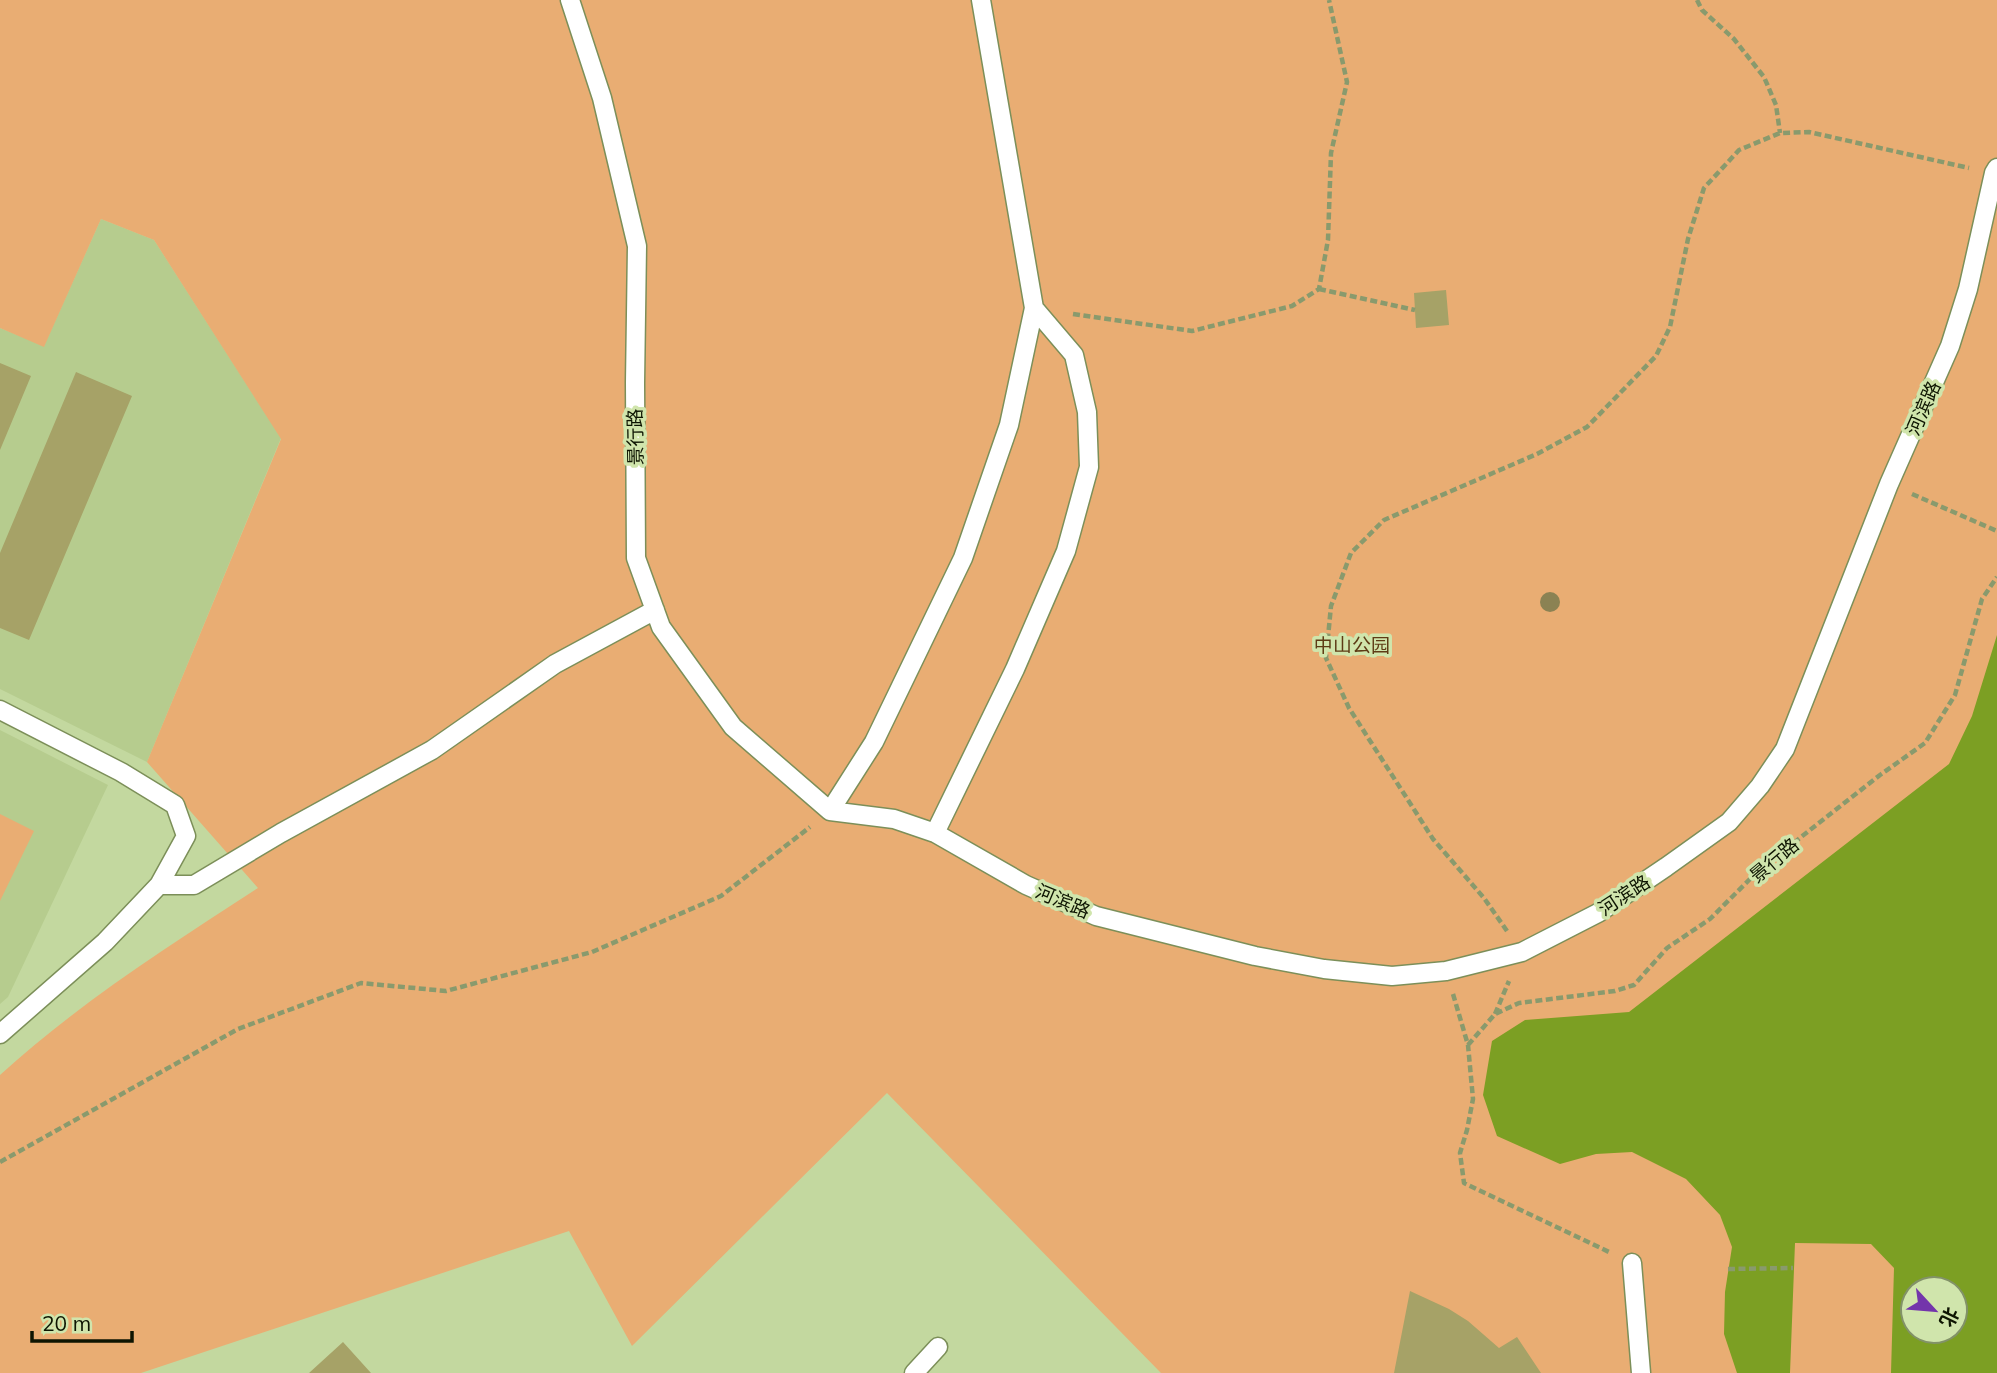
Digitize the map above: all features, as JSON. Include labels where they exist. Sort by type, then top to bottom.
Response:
[{"type":"lane","name":"景行路","points":[[570,0],[602,98],[637,246],[636,558],[661,627],[733,727],[830,811]]},
{"type":"lane","points":[[830,811],[874,742],[963,558],[1009,425],[1034,308],[981,0]]},
{"type":"lane","name":"河滨路","points":[[830,811],[894,819],[934,833],[1026,886],[1096,916],[1255,956],[1324,968],[1392,976],[1446,971],[1522,952],[1598,913],[1729,822],[1760,786],[1785,749],[1889,484],[1950,346],[1968,289],[1995,170]]},
{"type":"lane","points":[[934,833],[1014,669],[1066,551],[1089,467],[1087,412],[1074,355],[1034,308]]},
{"type":"lane","points":[[159,885],[194,885],[281,833],[432,750],[555,664],[655,610]]},
{"type":"lane","points":[[0,710],[121,772],[174,805],[186,836],[159,885],[105,942],[0,1034]]},
{"type":"lane","points":[[1632,1263],[1641,1373]]},
{"type":"lane","points":[[914,1373],[939,1347]]},
{"type":"path","points":[[1320,289],[1328,240],[1331,153],[1347,82],[1329,0]]},
{"type":"path","points":[[1697,0],[1702,10],[1734,39],[1764,77],[1776,105],[1780,133]]},
{"type":"path","points":[[1495,1014],[1522,952],[1484,898],[1433,839],[1349,708],[1326,658],[1331,606],[1351,553],[1384,520],[1537,454],[1587,427],[1656,356],[1671,327],[1688,239],[1704,188],[1739,150],[1780,133],[1809,132],[1995,170]]},
{"type":"path","points":[[1034,308],[1192,331],[1293,306],[1320,289],[1415,310]]},
{"type":"path","points":[[1889,484],[1997,531]]},
{"type":"path","name":"景行路","points":[[1468,1045],[1495,1014],[1519,1003],[1615,991],[1634,985],[1667,948],[1710,919],[1750,879],[1801,837],[1925,743],[1955,695],[1982,599],[1997,577]]},
{"type":"path","points":[[0,1162],[238,1029],[361,983],[446,991],[592,952],[721,896],[830,811]]},
{"type":"path","points":[[1446,971],[1468,1045],[1473,1100],[1460,1153],[1464,1183],[1632,1263]]},
{"type":"path","points":[[1728,1269],[1793,1268]]},
{"type":"shaded area","points":[[101,219],[154,240],[281,438],[147,762],[0,689],[0,328],[44,346]]},
{"type":"shaded area","points":[[1997,635],[1997,1373],[1891,1373],[1894,1268],[1871,1244],[1795,1243],[1790,1373],[1737,1373],[1724,1334],[1725,1292],[1732,1247],[1720,1215],[1686,1179],[1632,1152],[1596,1154],[1560,1164],[1497,1136],[1483,1095],[1492,1041],[1525,1020],[1629,1012],[1949,764],[1972,716]]},
{"type":"shaded area","points":[[0,730],[108,785],[8,997],[0,1004]]},
{"type":"green space","name":"中山公园","points":[[0,0],[1997,0],[1997,1373],[1161,1373],[887,1093],[632,1346],[569,1231],[141,1373],[0,1373],[0,1075],[93,999],[258,888],[147,762],[281,439],[154,240],[101,219],[44,347],[0,328]]},
{"type":"green space","points":[[0,814],[34,831],[0,901]]},
{"type":"building","points":[[1446,290],[1449,325],[1416,328],[1414,293]]},
{"type":"building","points":[[0,363],[31,376],[0,450]]},
{"type":"building","points":[[76,372],[132,396],[29,640],[0,628],[0,553]]},
{"type":"building","points":[[1410,1291],[1468,1321],[1499,1348],[1517,1337],[1541,1373],[1394,1373]]},
{"type":"building","points":[[343,1342],[371,1373],[309,1373]]}]
